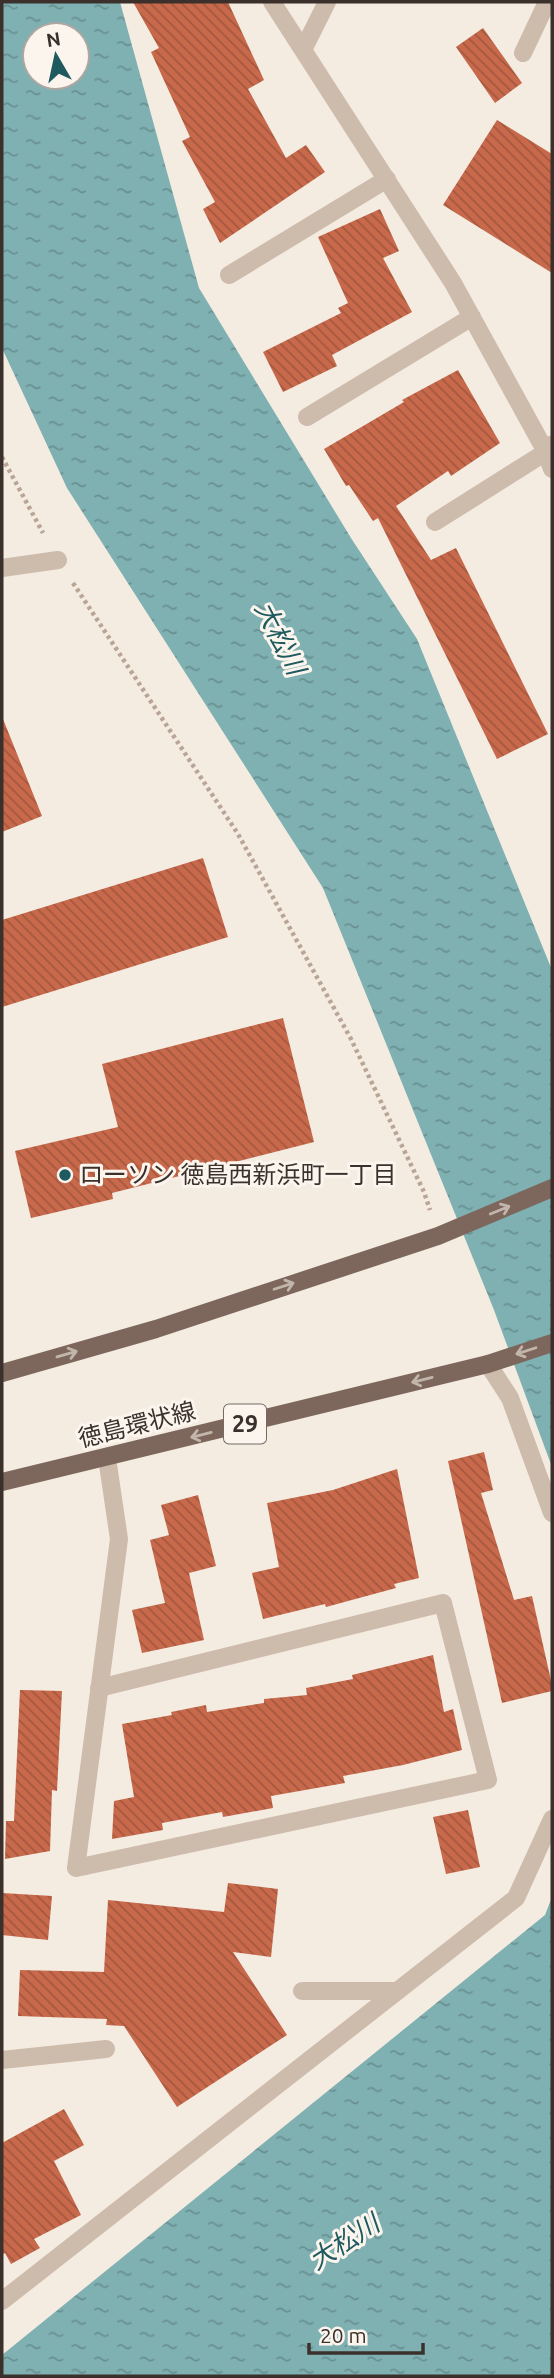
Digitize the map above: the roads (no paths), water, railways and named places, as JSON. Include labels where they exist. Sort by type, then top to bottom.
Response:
[{"type":"main road","points":[[2,1373],[156,1329],[442,1234],[552,1188]]},
{"type":"main road","name":"徳島環状線","points":[[2,1482],[494,1362],[552,1343]]},
{"type":"street","points":[[272,2],[453,283],[550,454],[435,522]]},
{"type":"street","points":[[303,50],[327,2]]},
{"type":"street","points":[[523,52],[547,2]]},
{"type":"street","points":[[229,275],[387,179]]},
{"type":"street","points":[[307,417],[472,317]]},
{"type":"street","points":[[2,568],[58,560]]},
{"type":"street","points":[[494,1362],[552,1513]]},
{"type":"street","points":[[99,1688],[443,1603],[488,1780],[76,1868],[99,1688],[119,1539],[107,1458]]},
{"type":"street","points":[[2,2301],[516,1898],[552,1819]]},
{"type":"street","points":[[302,1991],[398,1991]]},
{"type":"street","points":[[2,2060],[106,2049]]},
{"type":"water","name":"大松川","points":[[2,2],[120,2],[199,288],[351,538],[417,639],[552,970],[552,1467],[494,1310],[323,888],[67,488],[2,348]]},
{"type":"water","name":"大松川","points":[[552,1897],[552,2376],[2,2376],[2,2355],[545,1915]]},
{"type":"place","name":"ローソン 徳島西新浜町一丁目","points":[[65,1175]]}]
